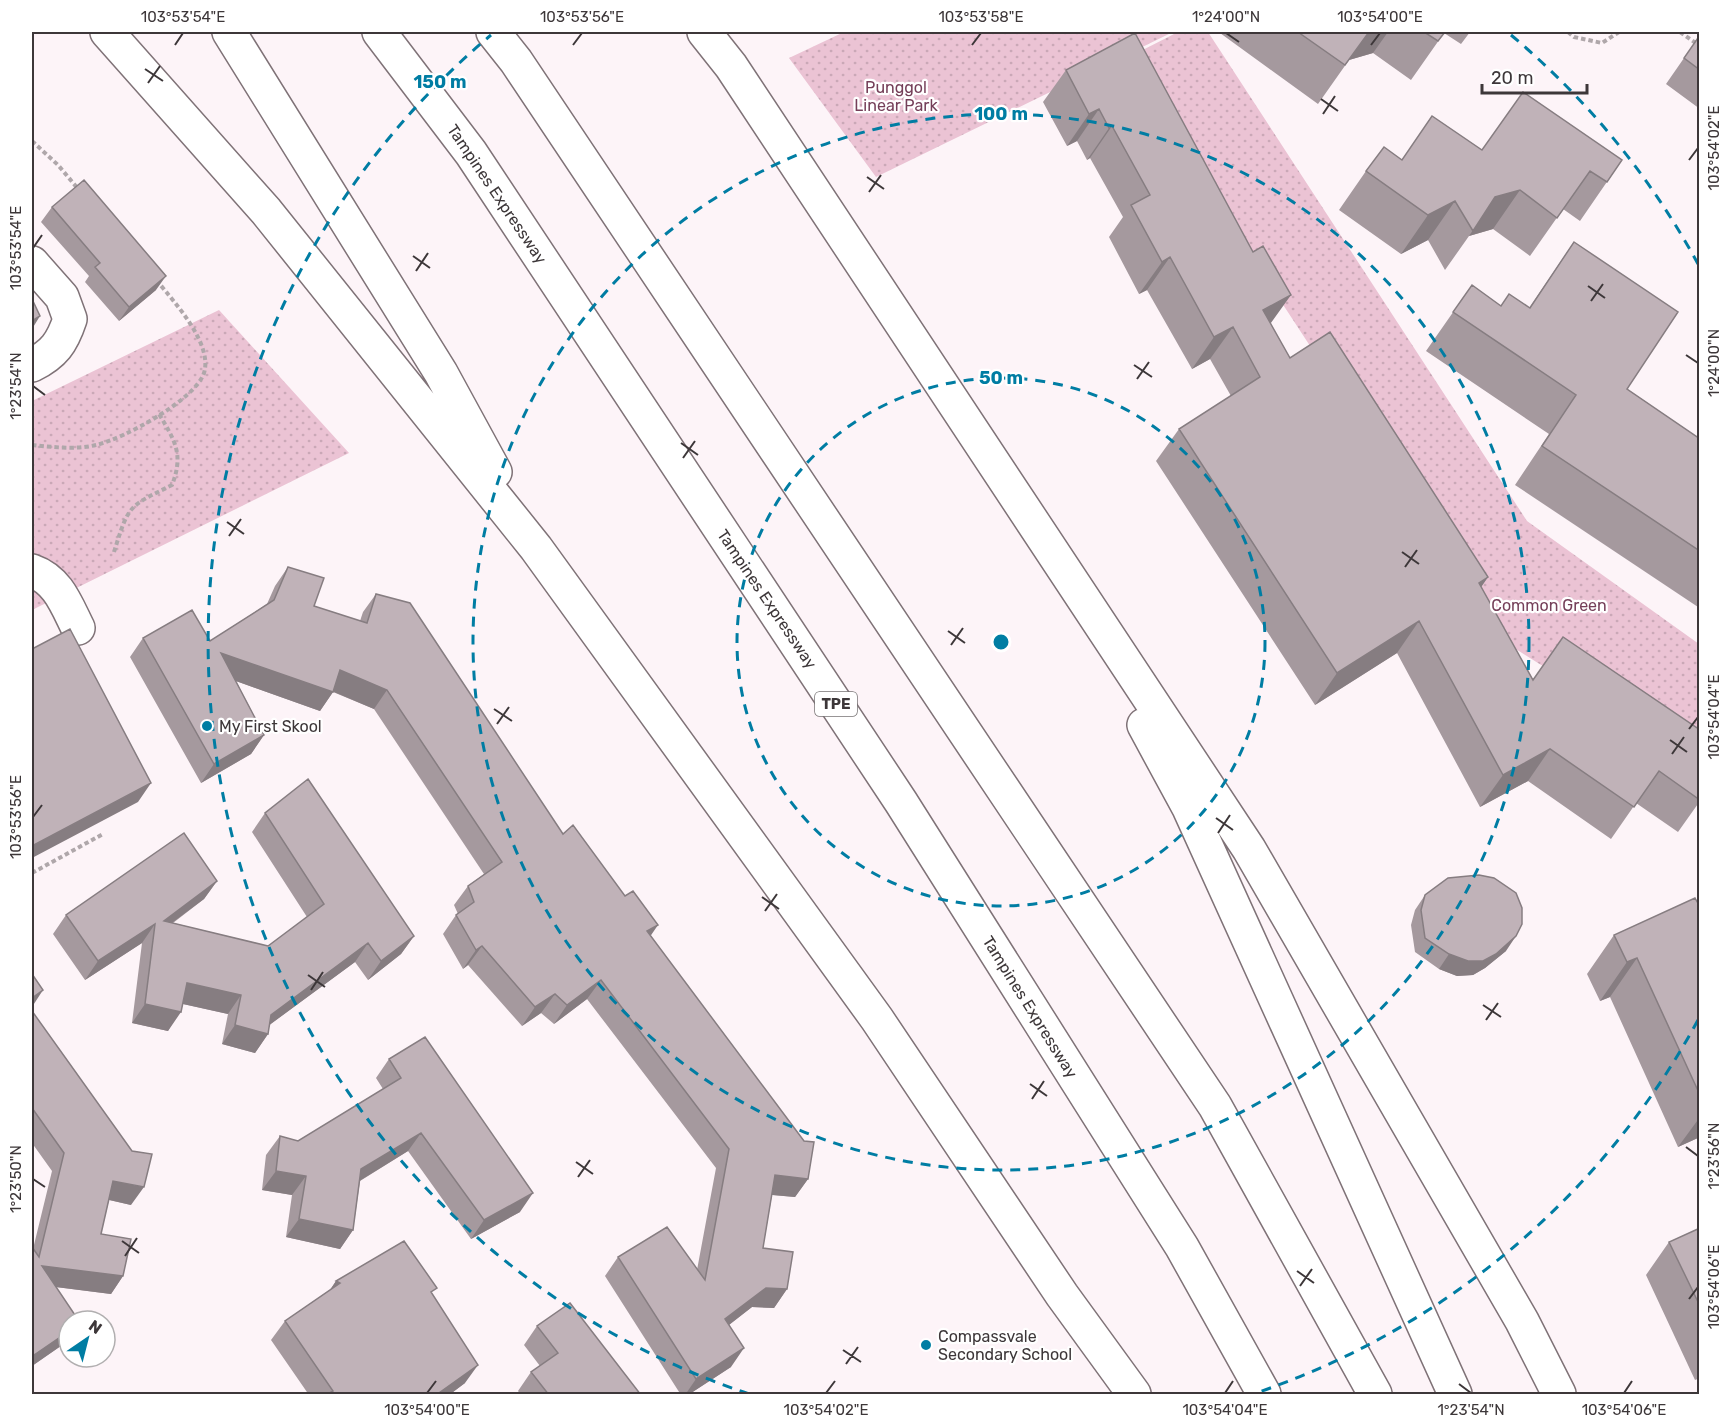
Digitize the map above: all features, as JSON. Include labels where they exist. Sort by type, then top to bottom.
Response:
[{"type":"main road","points":[[107,32],[266,211],[536,548],[877,1018],[1062,1295],[1134,1395]]},
{"type":"main road","points":[[229,32],[441,373],[536,548]]},
{"type":"main road","name":"Tampines Expressway","points":[[380,32],[471,153],[901,801],[1182,1247],[1264,1395]]},
{"type":"main road","points":[[493,32],[522,71],[1215,1106],[1375,1395]]},
{"type":"main road","points":[[704,32],[731,66],[1249,849],[1516,1311],[1559,1395]]},
{"type":"main road","points":[[32,262],[62,297],[70,319],[63,341],[50,356],[32,365]]},
{"type":"main road","points":[[1046,541],[1188,808],[1455,1395]]},
{"type":"main road","points":[[32,571],[45,576],[58,589],[78,628]]},
{"type":"main road","points":[[1062,1295],[1113,1395]]},
{"type":"path","points":[[1568,32],[1574,37],[1602,43],[1619,32]]},
{"type":"path","points":[[1680,32],[1700,46]]},
{"type":"path","points":[[32,141],[58,165],[81,192]]},
{"type":"path","points":[[32,445],[65,448],[96,445],[138,430],[193,392],[204,372],[202,345],[182,311],[151,274]]},
{"type":"path","points":[[114,552],[126,513],[137,503],[172,485],[179,467],[174,439],[159,414]]},
{"type":"path","points":[[32,873],[104,834]]},
{"type":"green space","name":"Punggol Linear Park","points":[[844,32],[1173,32],[876,177],[789,58]]},
{"type":"green space","name":"Common Green","points":[[1178,32],[1208,32],[1527,521],[1699,644],[1699,764],[1503,641],[1123,60]]},
{"type":"green space","points":[[219,310],[349,453],[32,610],[32,401]]},
{"type":"building","points":[[1298,32],[1369,32],[1345,65]]},
{"type":"building","points":[[1424,32],[1445,32],[1438,41]]},
{"type":"building","points":[[1135,33],[1253,252],[1263,246],[1291,295],[1263,310],[1290,358],[1330,332],[1488,577],[1479,583],[1533,680],[1563,637],[1700,730],[1700,800],[1659,771],[1634,807],[1550,749],[1503,775],[1419,621],[1337,673],[1179,429],[1260,377],[1233,327],[1214,337],[1170,257],[1162,262],[1131,205],[1150,195],[1112,126],[1109,128],[1099,109],[1089,114],[1066,70]]},
{"type":"building","points":[[1700,35],[1700,70],[1684,58]]},
{"type":"building","points":[[1523,92],[1622,160],[1607,182],[1590,171],[1557,218],[1520,190],[1495,197],[1473,231],[1455,201],[1428,215],[1366,171],[1384,147],[1402,160],[1432,116],[1482,150]]},
{"type":"building","points":[[84,180],[166,276],[129,307],[95,267],[100,263],[52,207]]},
{"type":"building","points":[[1574,242],[1678,312],[1627,389],[1700,439],[1700,551],[1542,446],[1576,395],[1453,312],[1472,285],[1501,306],[1509,294],[1530,308]]},
{"type":"building","points":[[32,299],[40,316],[32,321]]},
{"type":"building","points":[[288,567],[324,578],[314,606],[367,623],[376,594],[410,603],[563,834],[573,825],[625,896],[633,891],[658,925],[647,931],[804,1141],[814,1142],[808,1179],[775,1175],[763,1248],[793,1252],[787,1289],[766,1288],[725,1319],[744,1348],[696,1379],[618,1257],[667,1227],[705,1280],[729,1149],[601,980],[567,1005],[555,994],[535,1007],[482,946],[476,950],[456,915],[474,902],[468,886],[502,862],[387,690],[340,670],[333,692],[221,653],[264,735],[214,764],[143,638],[192,610],[210,641],[274,600]]},
{"type":"building","points":[[70,629],[151,783],[32,846],[32,649]]},
{"type":"building","points":[[308,779],[414,936],[381,961],[368,943],[271,1015],[268,1034],[235,1025],[241,995],[187,983],[181,1012],[145,1004],[155,924],[98,961],[66,915],[184,833],[217,881],[164,921],[268,946],[324,904],[265,813]]},
{"type":"building","points":[[1479,875],[1494,878],[1516,893],[1522,908],[1522,924],[1516,936],[1496,954],[1483,961],[1468,961],[1449,954],[1425,938],[1421,910],[1425,895],[1448,878]]},
{"type":"building","points":[[1695,898],[1700,907],[1700,1095],[1637,958],[1627,962],[1614,935]]},
{"type":"building","points":[[32,974],[43,990],[32,998]]},
{"type":"building","points":[[32,1011],[132,1151],[152,1154],[144,1187],[113,1181],[101,1234],[131,1239],[123,1276],[42,1266],[71,1309],[57,1309],[57,1339],[34,1355],[32,1351],[32,1247],[39,1257],[64,1153],[32,1108]]},
{"type":"building","points":[[425,1037],[533,1193],[484,1220],[421,1133],[361,1169],[353,1230],[299,1219],[306,1176],[276,1171],[280,1136],[298,1141],[401,1078],[389,1059]]},
{"type":"building","points":[[1700,1228],[1700,1306],[1669,1242]]},
{"type":"building","points":[[404,1241],[437,1288],[431,1292],[478,1365],[436,1395],[326,1395],[333,1391],[285,1321],[340,1283],[336,1281]]},
{"type":"building","points":[[570,1303],[641,1395],[549,1395],[531,1372],[558,1353],[537,1326]]},
{"type":"place","name":"My First Skool","points":[[207,726]]},
{"type":"place","name":"Compassvale Secondary School","points":[[926,1345]]}]
